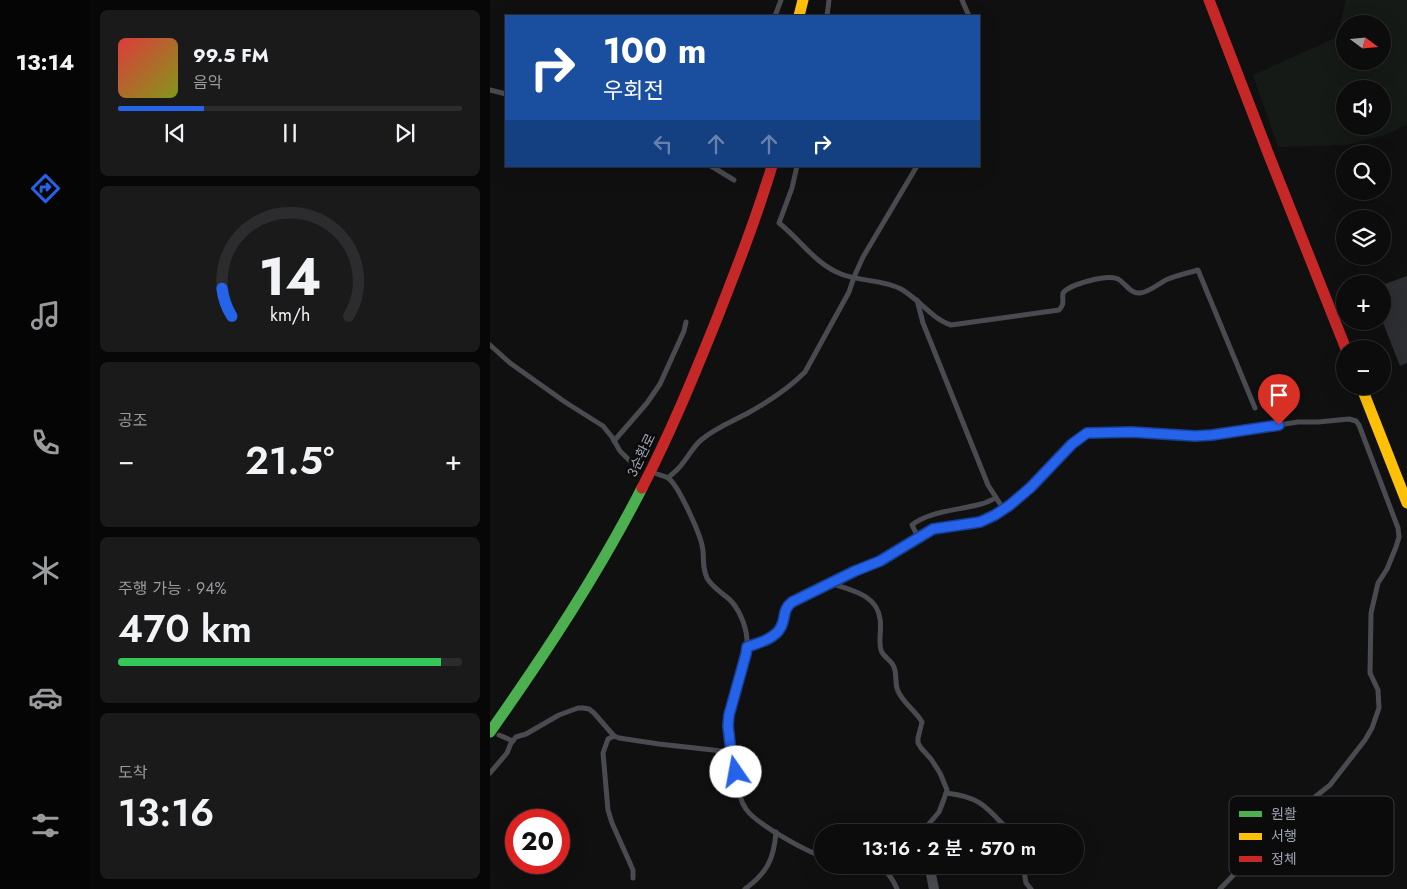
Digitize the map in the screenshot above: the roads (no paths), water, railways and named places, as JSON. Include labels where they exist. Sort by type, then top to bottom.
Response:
[{"type":"main road","points":[[800,15],[803,0]]},
{"type":"main road","points":[[1209,0],[1342,340]]},
{"type":"main road","name":"3순환로","points":[[495,734],[582,596],[652,468],[677,416],[740,262],[772,167]]},
{"type":"main road","points":[[1365,395],[1402,473],[1407,503]]},
{"type":"street","points":[[931,874],[934,889]]},
{"type":"lane","points":[[775,15],[781,0]]},
{"type":"lane","points":[[826,15],[829,0]]},
{"type":"lane","points":[[962,0],[969,15]]},
{"type":"lane","points":[[490,90],[505,94]]},
{"type":"lane","points":[[780,223],[797,167]]},
{"type":"lane","points":[[668,478],[681,466],[701,440],[783,391],[805,372],[850,292],[863,257],[916,167]]},
{"type":"lane","points":[[722,169],[734,180]]},
{"type":"lane","points":[[774,216],[822,264],[844,275],[891,285],[912,295],[942,321],[951,325],[1059,310],[1064,302],[1063,292],[1067,288],[1087,282],[1112,277],[1138,294],[1171,278],[1198,270],[1255,408]]},
{"type":"lane","points":[[917,300],[923,323],[988,485],[1004,510]]},
{"type":"lane","points":[[614,441],[647,403],[660,384],[684,331],[686,322]]},
{"type":"lane","points":[[490,345],[510,363],[603,426],[620,451],[629,460]]},
{"type":"lane","points":[[747,647],[766,641],[775,634],[781,627],[784,612],[788,606],[830,583],[880,561],[933,529],[980,522],[1004,510],[1031,487],[1072,444],[1087,433],[1132,432],[1195,436],[1298,422],[1350,419],[1356,421],[1359,425],[1398,528],[1399,537],[1388,569],[1378,583],[1372,613],[1370,672],[1378,690],[1379,708],[1377,716],[1365,740],[1336,779],[1317,796]]},
{"type":"lane","points":[[657,474],[668,478],[682,496],[702,545],[703,568],[707,577],[711,584],[730,600],[739,613],[745,627],[747,640],[746,654],[729,715],[728,726],[739,794],[745,808],[752,816],[776,832],[814,853]]},
{"type":"lane","points":[[918,538],[912,525],[914,523],[929,516],[983,504],[996,498]]},
{"type":"lane","points":[[830,583],[864,595],[877,607],[880,619],[880,648],[883,654],[893,663],[898,692],[922,722],[918,743],[940,773],[947,790],[939,812],[929,824]]},
{"type":"lane","points":[[490,773],[507,753],[512,741],[516,737],[526,734],[578,708],[594,713],[614,736],[619,738],[731,752]]},
{"type":"lane","points":[[495,734],[512,741]]},
{"type":"lane","points":[[614,736],[608,739],[602,753],[608,810],[633,870],[633,878]]},
{"type":"lane","points":[[946,793],[960,794],[978,801],[990,810],[1003,824]]},
{"type":"lane","points":[[745,889],[762,875],[772,856],[776,832]]},
{"type":"lane","points":[[889,874],[897,889]]},
{"type":"lane","points":[[1024,874],[1026,883],[1031,889]]},
{"type":"lane","points":[[1220,889],[1232,876]]}]
